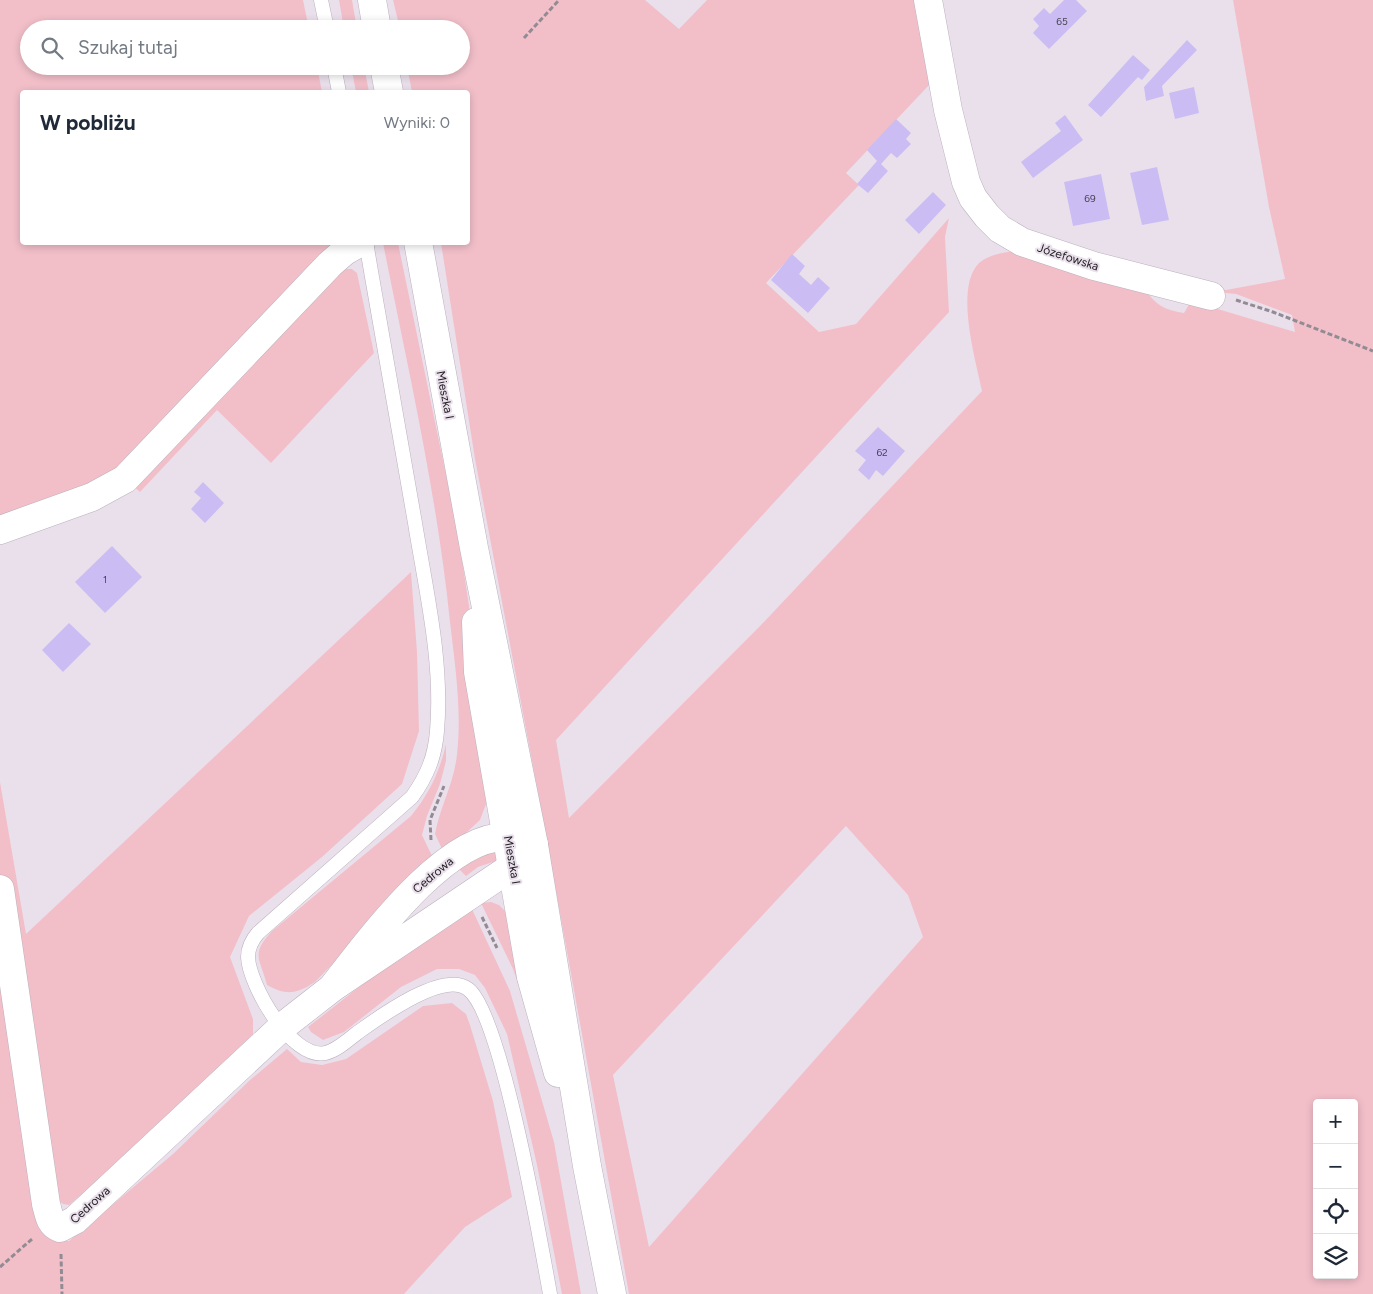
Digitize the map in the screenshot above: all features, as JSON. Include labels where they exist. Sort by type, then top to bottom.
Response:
[{"type":"street","points":[[372,0],[375,20]]},
{"type":"street","name":"Józefowska","points":[[929,1],[948,110],[966,182],[972,198],[986,216],[1000,229],[1022,242],[1094,266],[1211,296]]},
{"type":"street","points":[[386,75],[389,90]]},
{"type":"street","points":[[0,530],[92,497],[125,479],[330,264],[345,251],[356,245]]},
{"type":"street","name":"Mieszka I","points":[[419,245],[474,548],[534,845],[587,1166],[612,1294]]},
{"type":"street","name":"Mieszka I","points":[[474,548],[478,672],[531,977],[587,1166]]},
{"type":"street","name":"Cedrowa","points":[[0,889],[46,1204],[56,1225],[75,1220],[282,1027],[332,988],[513,866],[534,845],[508,837],[486,841],[445,862],[414,890],[376,931],[332,988]]},
{"type":"street","points":[[481,888],[509,900],[520,911]]},
{"type":"lane","points":[[321,0],[324,20]]},
{"type":"lane","points":[[336,75],[339,90]]},
{"type":"lane","points":[[367,245],[431,620],[439,701],[437,732],[432,760],[426,777],[412,797],[258,933],[250,943],[248,955],[255,983],[265,1003],[282,1027],[301,1048],[313,1053],[325,1053],[383,1015],[428,990],[443,985],[455,984],[468,988],[479,1001],[502,1070],[532,1194],[550,1294]]},
{"type":"path","points":[[524,38],[559,0]]},
{"type":"path","points":[[1211,296],[1243,302],[1373,350]]},
{"type":"path","points":[[0,1267],[56,1225]]},
{"type":"path","points":[[56,1225],[62,1294]]},
{"type":"shaded area","points":[[0,0],[303,0],[307,20],[20,20],[20,75],[319,75],[322,90],[20,90],[20,245],[342,245],[112,475],[0,517]]},
{"type":"shaded area","points":[[339,0],[352,0],[355,20],[342,20]]},
{"type":"shaded area","points":[[393,0],[645,0],[679,29],[707,0],[917,0],[931,83],[846,173],[859,185],[766,283],[819,332],[856,324],[949,218],[945,237],[949,312],[556,740],[569,818],[760,626],[982,391],[972,344],[967,307],[968,289],[972,274],[983,260],[998,254],[1019,251],[1148,293],[1159,305],[1173,311],[1184,313],[1191,301],[1295,332],[1292,315],[1236,294],[1215,292],[1203,284],[1226,290],[1285,279],[1269,207],[1233,0],[1373,0],[1373,1294],[629,1294],[543,819],[475,459],[441,245],[470,245],[470,90],[412,90],[409,75],[470,75],[470,20],[398,20]],"holes":[[[846,826],[908,895],[923,937],[649,1247],[613,1075]]]},
{"type":"shaded area","points":[[353,75],[366,75],[369,90],[356,90]]},
{"type":"shaded area","points":[[383,245],[398,245],[458,533],[469,606],[473,671],[489,796],[480,820],[444,853],[435,834],[453,775],[457,754],[459,721],[456,671],[438,526]]},
{"type":"shaded area","points":[[344,269],[352,269],[357,273],[374,353],[271,463],[217,410],[140,492],[131,484]]},
{"type":"shaded area","points":[[411,572],[417,652],[419,731],[402,784],[322,857],[249,916],[230,957],[253,1019],[253,1036],[140,1145],[69,1205],[63,1204],[55,1197],[47,1234],[56,1241],[69,1241],[173,1154],[250,1080],[287,1049],[301,1062],[322,1065],[346,1059],[423,1006],[452,1003],[466,1014],[470,1025],[493,1101],[512,1197],[465,1227],[404,1294],[0,1294],[0,782],[26,934]]},
{"type":"shaded area","points":[[446,744],[446,761],[440,784],[427,816],[422,835],[434,860],[315,982],[291,992],[280,991],[267,985],[259,957],[261,946],[265,939],[272,931],[411,816],[433,782],[441,764]]},
{"type":"shaded area","points":[[498,852],[502,859],[478,867],[466,876],[459,869],[484,853]]},
{"type":"shaded area","points":[[491,902],[499,905],[507,913],[526,1006],[513,969],[481,903]]},
{"type":"shaded area","points":[[471,907],[510,991],[554,1142],[581,1294],[562,1294],[537,1165],[507,1034],[485,988],[475,975],[459,969],[437,969],[401,987],[344,1032],[323,1040],[311,1032],[308,1027],[368,980]]},
{"type":"building","points":[[1064,0],[1076,0],[1087,11],[1049,49],[1033,33],[1039,26],[1033,19],[1044,8],[1050,14]]},
{"type":"building","points":[[1187,40],[1197,50],[1162,86],[1164,96],[1146,101],[1144,87]]},
{"type":"building","points":[[1133,55],[1150,70],[1142,80],[1138,77],[1101,117],[1088,105]]},
{"type":"building","points":[[1194,87],[1199,113],[1175,119],[1169,93]]},
{"type":"building","points":[[1065,115],[1083,140],[1033,178],[1021,162],[1061,131],[1055,123]]},
{"type":"building","points":[[896,119],[911,133],[906,139],[911,144],[897,158],[891,153],[881,164],[888,171],[868,193],[857,184],[877,161],[867,150]]},
{"type":"building","points":[[1157,167],[1169,220],[1142,225],[1130,173]]},
{"type":"building","points":[[1101,174],[1110,219],[1073,226],[1064,182]]},
{"type":"building","points":[[933,192],[946,205],[919,234],[905,220]]},
{"type":"building","points":[[792,254],[805,266],[799,274],[811,285],[818,277],[830,288],[808,313],[771,280]]},
{"type":"building","points":[[878,427],[905,451],[883,476],[876,470],[869,480],[858,470],[866,460],[855,451]]},
{"type":"building","points":[[203,482],[224,503],[205,523],[191,509],[201,498],[194,492]]},
{"type":"building","points":[[112,546],[142,577],[105,613],[75,582]]},
{"type":"building","points":[[69,623],[91,644],[63,672],[42,650]]}]
